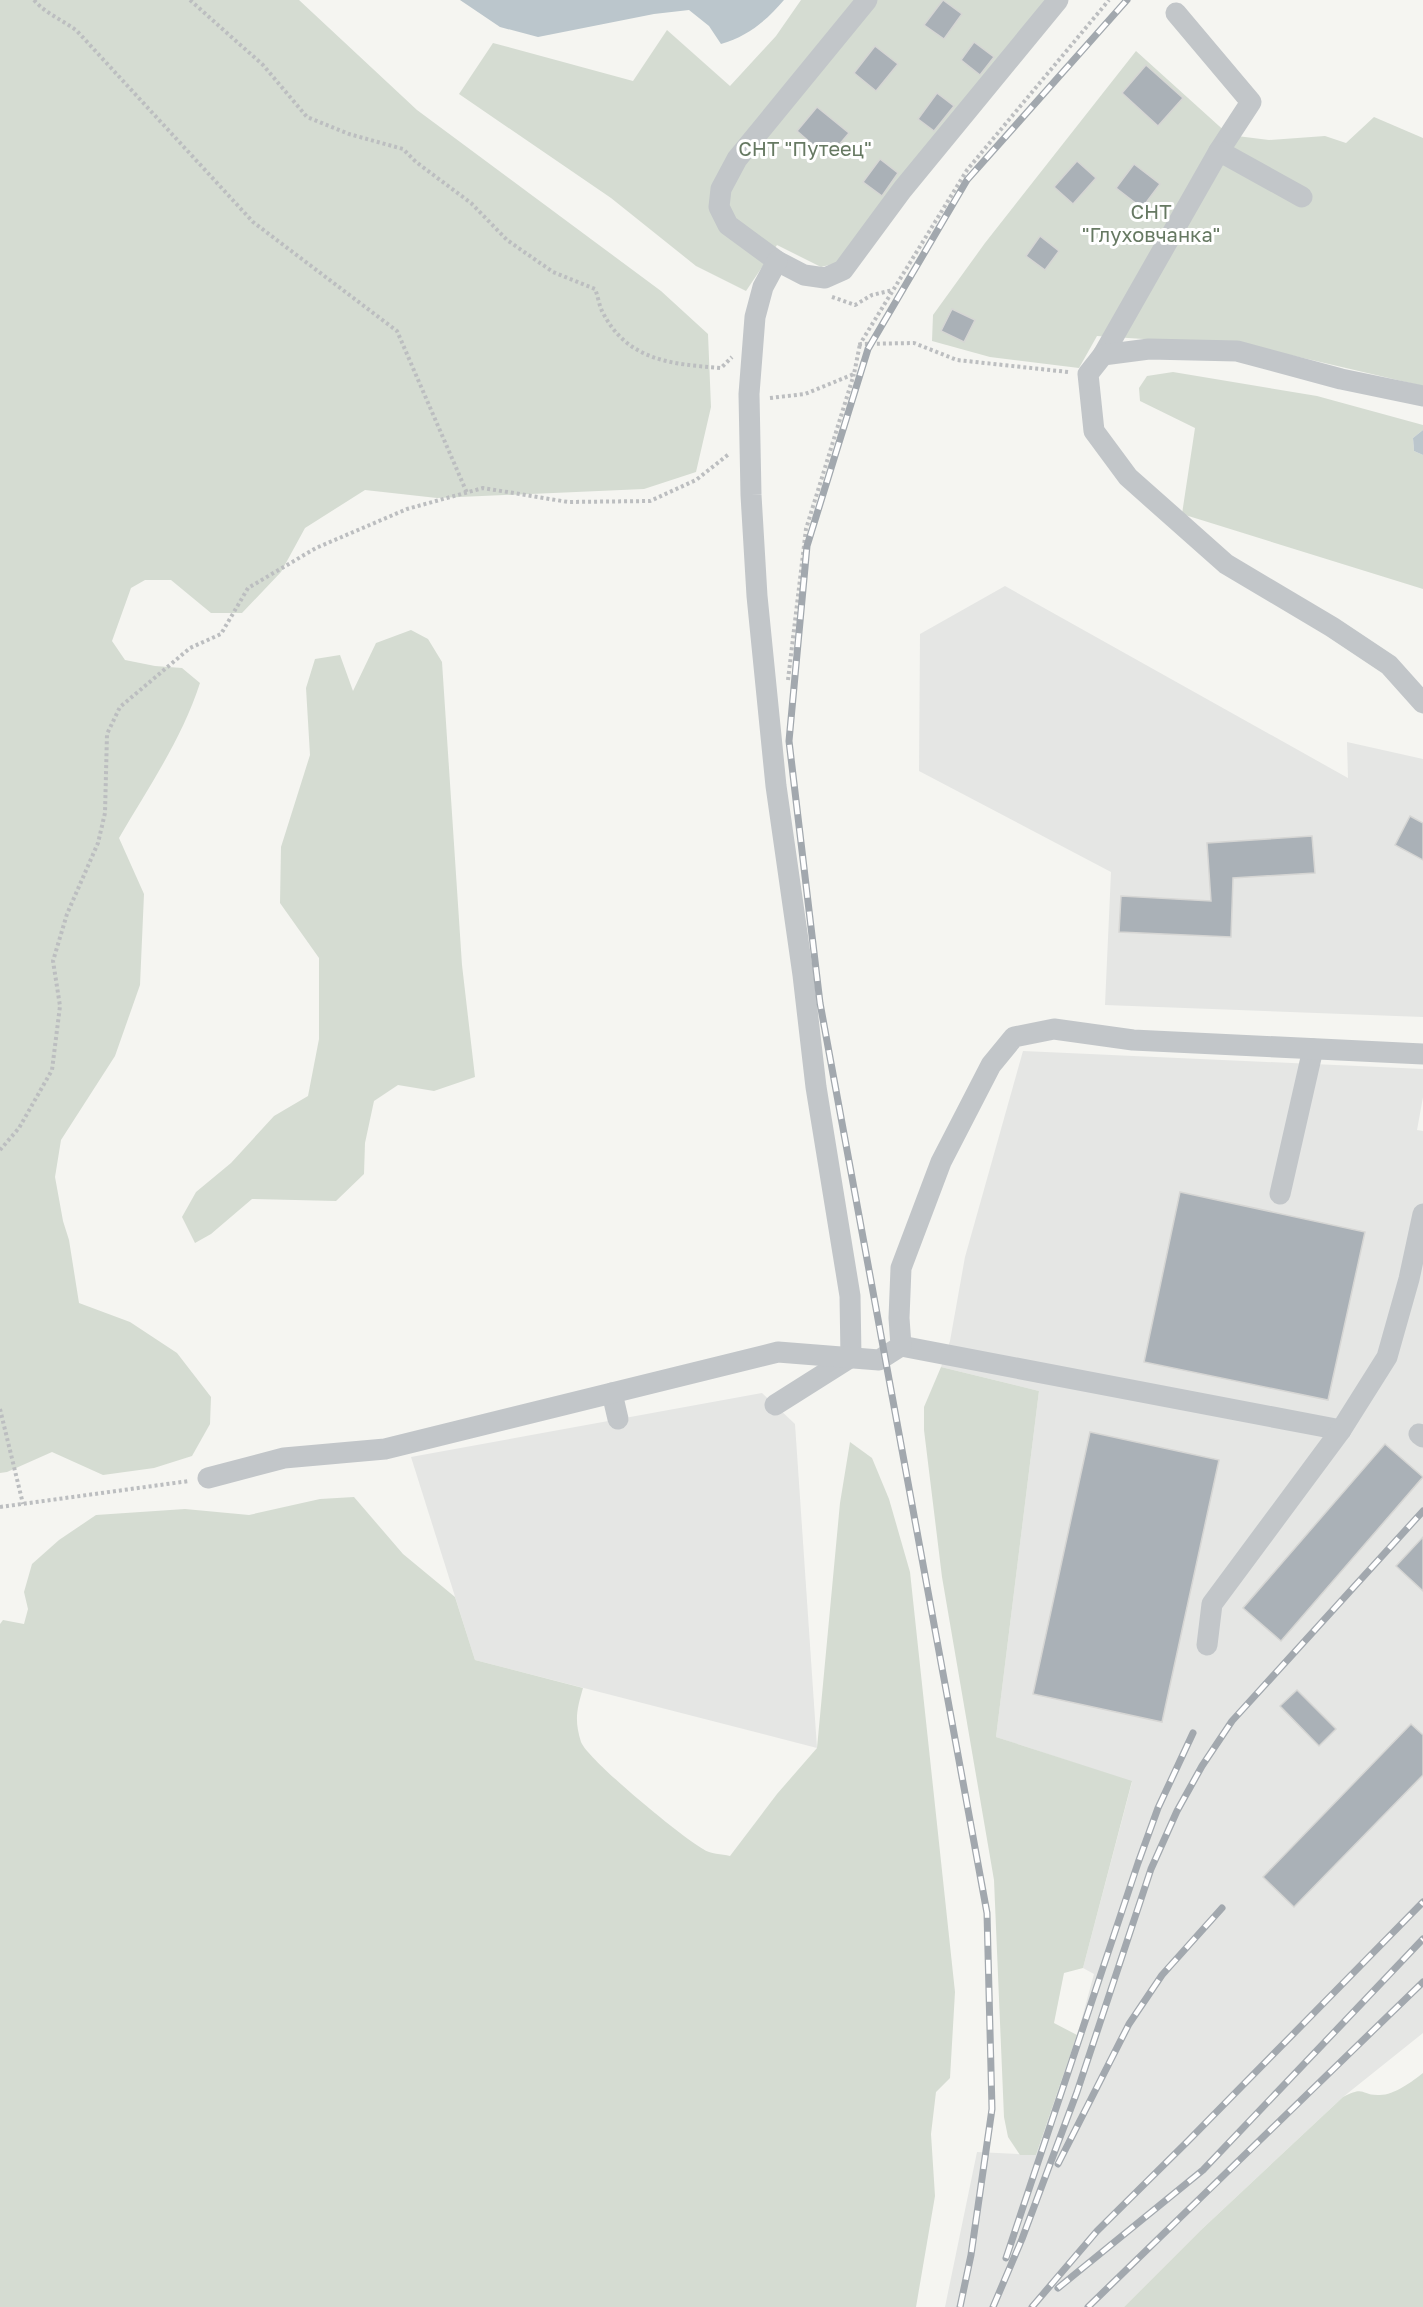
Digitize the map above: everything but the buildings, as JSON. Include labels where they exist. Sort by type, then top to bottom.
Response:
[{"type":"street","points":[[867,0],[737,159],[722,189],[718,207],[728,225],[777,261],[804,275],[825,278],[843,270],[902,190],[1058,0]]},
{"type":"street","points":[[1176,13],[1251,102],[1219,152],[1103,354],[1088,374],[1094,431],[1128,477],[1226,564],[1332,627],[1389,665],[1423,703]]},
{"type":"street","points":[[1219,152],[1302,197]]},
{"type":"street","points":[[777,261],[763,287],[755,316],[749,394],[757,596],[776,786],[803,975],[816,1087],[850,1296],[851,1357]]},
{"type":"street","points":[[1103,354],[1149,349],[1237,351],[1341,379],[1423,396]]},
{"type":"street","points":[[901,1346],[899,1318],[902,1268],[941,1162],[991,1065],[1014,1037],[1054,1029],[1134,1040],[1423,1054]]},
{"type":"street","points":[[1280,1194],[1313,1049]]},
{"type":"street","points":[[1207,1645],[1212,1604],[1341,1430],[1387,1358],[1409,1279],[1423,1214]]},
{"type":"street","points":[[208,1478],[284,1458],[385,1449],[778,1352],[879,1360],[901,1346],[1341,1430]]},
{"type":"street","points":[[775,1405],[851,1357]]},
{"type":"street","points":[[612,1393],[618,1419]]},
{"type":"path","points":[[34,0],[46,12],[61,18],[77,31],[254,222],[397,331],[467,493]]},
{"type":"path","points":[[190,0],[263,65],[307,117],[349,134],[403,149],[425,169],[471,203],[507,240],[553,272],[595,289],[601,310],[618,337],[642,353],[653,358],[689,365],[721,368],[754,333]]},
{"type":"path","points":[[787,692],[806,529],[854,374],[860,344],[967,170],[1109,0]]},
{"type":"path","points":[[860,344],[914,343],[957,360],[1088,374]]},
{"type":"path","points":[[0,1150],[19,1128],[52,1070],[60,1006],[53,961],[67,914],[98,843],[105,813],[107,734],[120,707],[190,648],[221,634],[248,588],[316,548],[407,509],[483,488],[568,502],[650,501],[696,480],[750,431],[770,398],[805,394],[854,374]]},
{"type":"path","points":[[0,1409],[23,1504]]},
{"type":"path","points":[[0,1507],[208,1478]]},
{"type":"shaded area","points":[[460,0],[784,0],[756,27],[740,37],[721,44],[709,26],[689,10],[654,14],[538,37],[500,27]]},
{"type":"shaded area","points":[[1423,430],[1423,455],[1414,451],[1413,438]]},
{"type":"shaded area","points":[[1005,586],[1348,778],[1347,742],[1423,759],[1423,1017],[1105,1005],[1111,872],[919,771],[920,634]]},
{"type":"shaded area","points":[[1023,1051],[1423,1069],[1423,1097],[1417,1130],[1423,1131],[1423,2033],[1343,2097],[1201,2230],[1124,2307],[945,2307],[977,2152],[1036,2155],[1079,2029],[1094,1974],[1083,1968],[1132,1782],[996,1737],[1039,1391],[941,1367],[950,1341],[965,1257]]},
{"type":"shaded area","points":[[762,1393],[795,1424],[817,1748],[475,1660],[411,1457]]},
{"type":"green space","points":[[0,0],[299,0],[417,110],[661,291],[708,334],[711,407],[696,472],[644,489],[437,498],[365,490],[305,528],[281,572],[242,613],[211,613],[171,580],[145,580],[131,588],[112,641],[125,660],[182,668],[200,683],[184,724],[119,838],[144,894],[140,985],[115,1056],[61,1140],[55,1177],[69,1240],[79,1303],[130,1322],[177,1353],[211,1397],[210,1424],[192,1456],[154,1468],[103,1475],[52,1452],[0,1473]]},
{"type":"green space","name":"СНТ \"Путеец\"","points":[[801,0],[1046,0],[841,262],[821,267],[777,245],[746,291],[696,266],[611,198],[459,94],[493,43],[633,81],[667,30],[730,86],[776,36]]},
{"type":"green space","name":"СНТ \"Глуховчанка\"","points":[[1136,51],[1229,135],[1269,140],[1325,136],[1346,143],[1374,117],[1423,138],[1423,386],[1252,346],[1097,336],[1079,368],[990,357],[932,341],[933,315],[985,243]]},
{"type":"green space","points":[[1173,372],[1317,396],[1423,425],[1423,430],[1413,438],[1414,451],[1423,455],[1423,589],[1182,514],[1195,428],[1140,401],[1139,388],[1147,376]]},
{"type":"green space","points":[[411,630],[428,639],[442,662],[462,965],[475,1077],[434,1091],[398,1085],[374,1101],[365,1143],[364,1174],[336,1201],[252,1199],[211,1234],[195,1243],[182,1217],[196,1192],[231,1163],[274,1116],[308,1096],[319,1039],[319,958],[280,903],[281,847],[310,755],[306,688],[315,659],[340,655],[353,691],[376,643]]},
{"type":"green space","points":[[941,1367],[1039,1391],[996,1737],[1132,1781],[1083,1968],[1064,1973],[1054,2023],[1077,2035],[1036,2155],[1020,2155],[1008,2137],[1004,2117],[994,1880],[942,1577],[924,1430],[924,1407]]},
{"type":"green space","points":[[850,1442],[872,1458],[889,1499],[910,1572],[955,1992],[950,2078],[936,2092],[931,2134],[935,2196],[916,2307],[0,2307],[0,1624],[3,1620],[24,1624],[28,1609],[24,1592],[32,1564],[59,1540],[96,1515],[185,1509],[249,1515],[320,1499],[354,1497],[403,1554],[455,1597],[475,1660],[583,1688],[577,1721],[581,1742],[587,1751],[637,1798],[692,1842],[709,1852],[730,1856],[777,1794],[817,1748],[840,1503]]},
{"type":"green space","points":[[1423,2073],[1423,2307],[1124,2307],[1201,2230],[1343,2097],[1360,2091],[1374,2095],[1391,2093]]},
{"type":"railway","points":[[960,2307],[971,2255],[992,2109],[987,1913],[820,1003],[789,741],[807,546],[868,349],[967,180],[1127,0]]},
{"type":"railway","points":[[993,2307],[1022,2239],[1077,2092],[1151,1869],[1177,1811],[1202,1766],[1232,1721],[1423,1511]]},
{"type":"railway","points":[[1006,2258],[1138,1863],[1158,1808],[1193,1733]]},
{"type":"railway","points":[[1032,2307],[1097,2231],[1423,1902]]},
{"type":"railway","points":[[1058,2164],[1129,2024],[1162,1975],[1222,1908]]},
{"type":"railway","points":[[1058,2288],[1203,2170],[1423,1939]]},
{"type":"railway","points":[[1088,2307],[1423,1982]]}]
